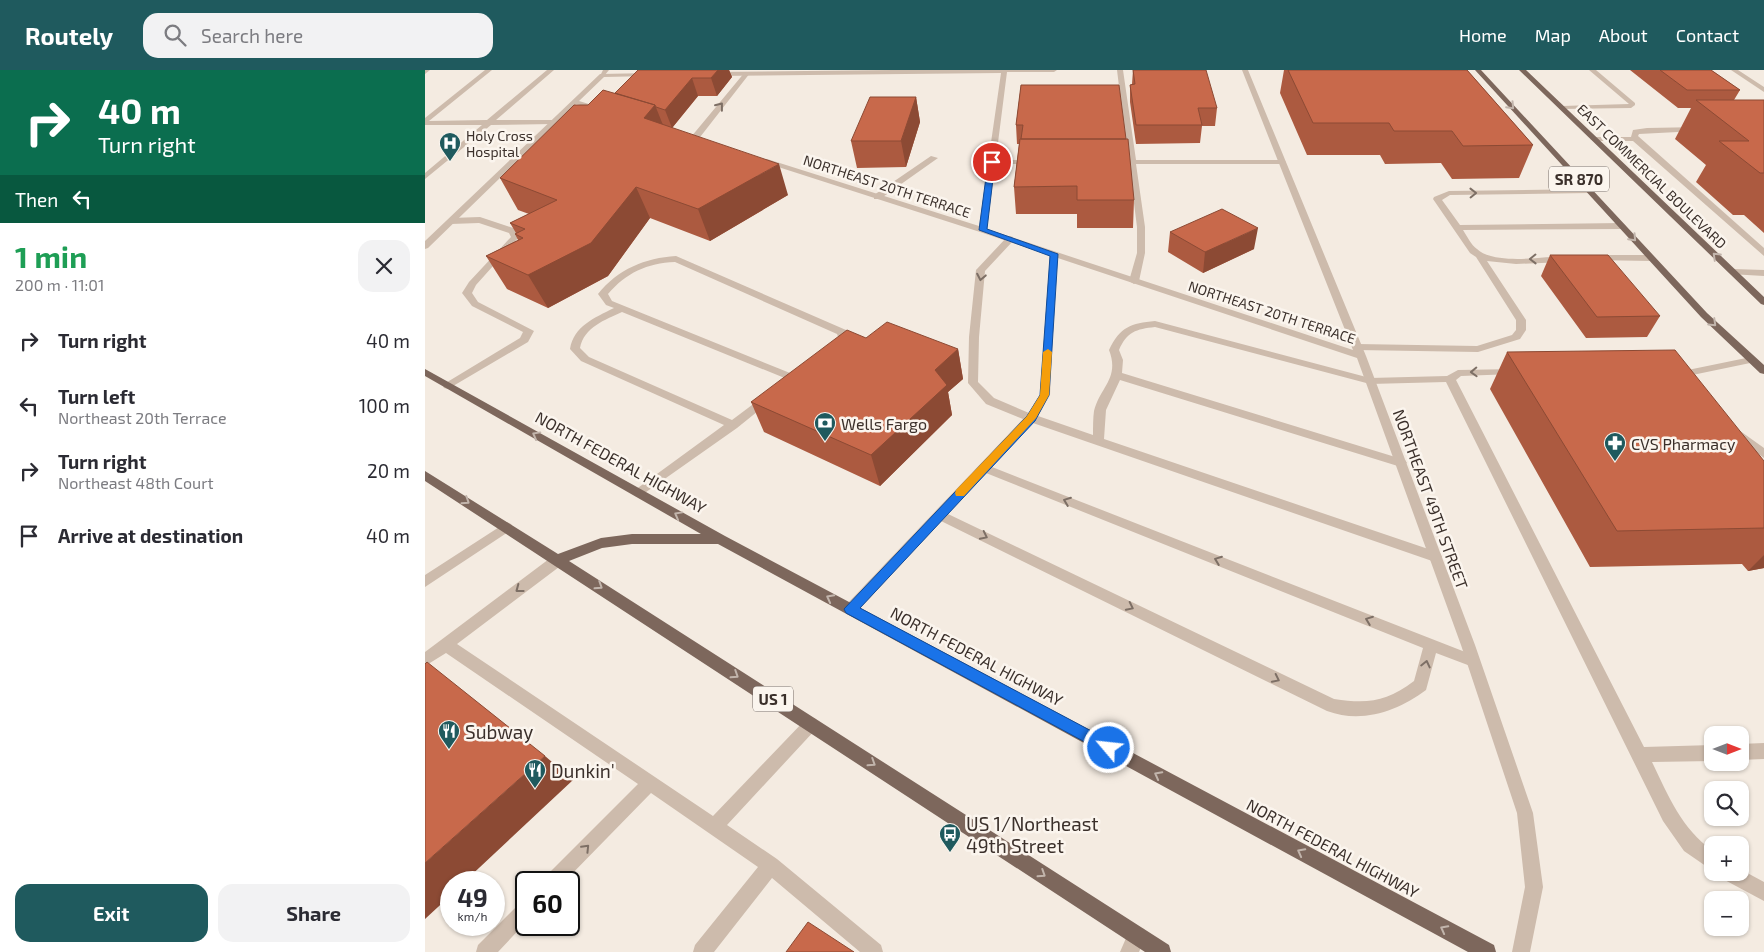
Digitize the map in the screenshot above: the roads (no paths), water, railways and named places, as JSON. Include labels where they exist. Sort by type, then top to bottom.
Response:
[{"type":"main road","name":"SR 870","points":[[1478,70],[1704,315],[1764,371]]},
{"type":"main road","name":"EAST COMMERCIAL BOULEVARD","points":[[1522,70],[1764,302]]},
{"type":"main road","name":"NORTH FEDERAL HIGHWAY","points":[[425,372],[720,539],[1487,952]]},
{"type":"main road","name":"US 1","points":[[425,475],[811,724],[1133,944],[1162,952]]},
{"type":"main road","points":[[558,560],[601,543],[632,539],[720,539]]},
{"type":"street","points":[[425,122],[489,70]]},
{"type":"street","points":[[425,177],[551,70]]},
{"type":"street","points":[[708,74],[1054,70]]},
{"type":"street","points":[[1120,70],[1141,227],[1141,253],[1134,281]]},
{"type":"street","name":"NORTHEAST 49TH STREET","points":[[1245,70],[1359,352],[1401,463],[1473,661],[1525,813],[1534,887],[1521,952]]},
{"type":"street","points":[[1562,108],[1631,106],[1633,104],[1592,70]]},
{"type":"street","points":[[1734,70],[1764,90]]},
{"type":"street","points":[[983,230],[1004,71]]},
{"type":"street","points":[[425,246],[604,72],[660,74]]},
{"type":"street","points":[[685,136],[699,140],[747,73]]},
{"type":"street","points":[[574,101],[611,113]]},
{"type":"street","points":[[425,122],[552,122]]},
{"type":"street","points":[[1635,139],[1636,132],[1647,130],[1704,128]]},
{"type":"street","points":[[1594,139],[1635,139],[1764,253]]},
{"type":"street","name":"NORTHEAST 20TH TERRACE","points":[[755,158],[1359,352],[1478,349],[1516,337],[1521,330],[1521,320],[1480,257]]},
{"type":"street","points":[[877,197],[934,158]]},
{"type":"street","points":[[992,162],[1039,162]]},
{"type":"street","points":[[1104,162],[1282,162]]},
{"type":"street","points":[[1590,191],[1449,193],[1437,199],[1473,251],[1480,257],[1492,260],[1651,258]]},
{"type":"street","points":[[448,386],[524,340],[529,331],[475,304],[467,293],[472,284],[515,238],[513,231],[480,220],[451,221]]},
{"type":"street","points":[[1458,228],[1622,226]]},
{"type":"street","points":[[1010,240],[981,270],[974,337],[973,382],[990,401],[1031,418],[1435,557]]},
{"type":"street","points":[[851,609],[1031,418],[1045,395],[1054,254]]},
{"type":"street","points":[[639,493],[792,381],[609,303],[603,294],[622,275],[652,260],[676,259],[841,332],[844,339],[842,345],[827,356]]},
{"type":"street","points":[[1733,272],[1764,273]]},
{"type":"street","points":[[622,308],[582,330],[575,340],[575,349],[585,358],[733,425]]},
{"type":"street","points":[[1098,441],[1100,410],[1117,375],[1118,360],[1115,350],[1119,339],[1135,326],[1155,324],[1370,381],[1450,378],[1458,373],[1470,372],[1528,371]]},
{"type":"street","points":[[1665,375],[1680,376],[1751,360]]},
{"type":"street","points":[[1117,375],[1401,463]]},
{"type":"street","points":[[1680,376],[1689,388]]},
{"type":"street","points":[[1450,378],[1669,815],[1690,845],[1704,855]]},
{"type":"street","points":[[1727,424],[1764,454]]},
{"type":"street","points":[[984,468],[1473,661]]},
{"type":"street","points":[[940,515],[1332,706],[1359,710],[1380,708],[1405,698],[1421,685],[1431,644]]},
{"type":"street","points":[[425,582],[507,527]]},
{"type":"street","points":[[425,660],[558,560]]},
{"type":"street","points":[[446,645],[771,865],[874,952]]},
{"type":"street","points":[[715,826],[811,724]]},
{"type":"street","points":[[1749,752],[1764,752]]},
{"type":"street","points":[[1640,755],[1704,753]]},
{"type":"street","points":[[563,871],[650,783]]},
{"type":"street","points":[[702,952],[771,865]]},
{"type":"street","points":[[1744,881],[1764,892]]},
{"type":"street","points":[[485,952],[515,921]]},
{"type":"place","name":"Holy Cross Hospital","points":[[450,162]]},
{"type":"place","name":"Wells Fargo","points":[[825,442]]},
{"type":"place","name":"CVS Pharmacy","points":[[1615,462]]},
{"type":"place","name":"Subway","points":[[449,750]]},
{"type":"place","name":"Dunkin'","points":[[535,789]]},
{"type":"place","name":"US 1/Northeast 49th Street","points":[[950,853]]}]
